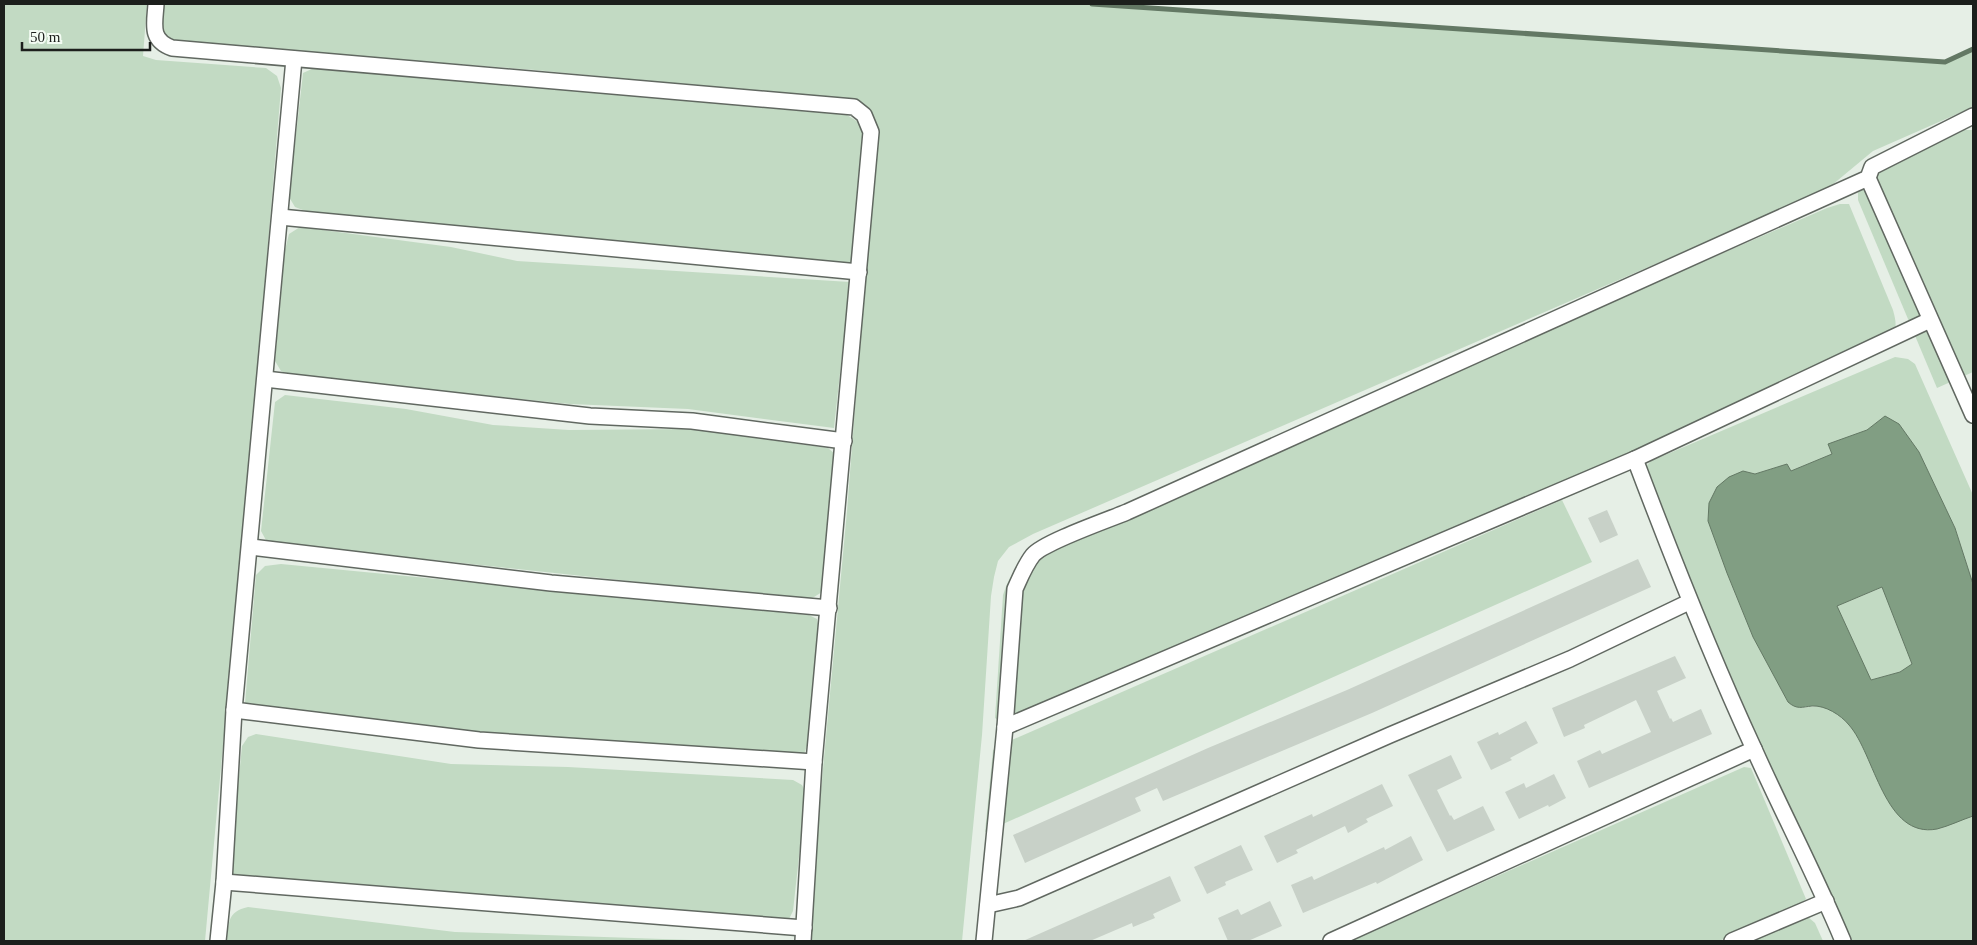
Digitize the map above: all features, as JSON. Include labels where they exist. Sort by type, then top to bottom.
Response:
[{"type":"street","points":[[156,4],[154,33],[162,45],[172,48],[854,107],[864,115],[871,132],[814,762],[804,934],[224,882]]},
{"type":"street","points":[[218,941],[224,882],[234,710],[294,59]]},
{"type":"street","points":[[1973,116],[1872,167],[1868,178],[1973,415]]},
{"type":"street","points":[[984,941],[1005,727],[1015,589],[1024,568],[1034,554],[1054,542],[1127,512],[1868,178]]},
{"type":"street","points":[[280,217],[859,272]]},
{"type":"street","points":[[1005,727],[1635,459],[1930,320]]},
{"type":"street","points":[[265,380],[590,416],[692,421],[844,440]]},
{"type":"street","points":[[1635,459],[1689,602],[1754,750],[1843,941]]},
{"type":"street","points":[[250,547],[551,583],[829,608]]},
{"type":"street","points":[[988,905],[1019,898],[1390,735],[1570,659],[1689,602]]},
{"type":"street","points":[[234,710],[479,740],[814,762]]},
{"type":"street","points":[[1331,941],[1754,750]]},
{"type":"street","points":[[1732,941],[1826,901]]},
{"type":"shaded area","points":[[4,4],[147,4],[143,56],[156,60],[266,68],[277,76],[281,88],[257,377],[205,941],[4,941]]},
{"type":"shaded area","points":[[161,4],[1092,4],[1945,62],[1973,49],[1973,107],[1873,151],[1826,190],[1033,534],[1009,547],[998,561],[991,596],[982,735],[962,941],[807,941],[847,511],[877,126],[869,108],[856,101],[535,70],[164,42],[158,34]]},
{"type":"shaded area","points":[[314,68],[847,115],[858,122],[863,133],[854,254],[851,262],[841,264],[308,212],[295,207],[289,197],[303,73]]},
{"type":"shaded area","points":[[1961,130],[1973,130],[1973,372],[1937,388],[1858,200],[1858,188],[1875,170]]},
{"type":"shaded area","points":[[1840,204],[1849,204],[1893,310],[1895,328],[1894,336],[1889,344],[1007,726],[995,718],[1003,595],[1009,579],[1017,567],[1042,548]]},
{"type":"shaded area","points":[[300,227],[451,247],[517,261],[850,282],[834,428],[688,409],[570,404],[293,376],[281,371],[275,361],[285,250],[289,234]]},
{"type":"shaded area","points":[[1895,357],[1908,359],[1915,364],[1973,495],[1973,584],[1955,528],[1919,452],[1899,425],[1885,416],[1867,430],[1828,445],[1832,454],[1791,471],[1787,464],[1755,474],[1743,471],[1727,573],[1753,637],[1788,702],[1798,707],[1825,708],[1843,719],[1935,829],[1973,816],[1973,941],[1839,941],[1639,494],[1640,476],[1644,468],[1651,461]]},
{"type":"shaded area","points":[[285,395],[406,409],[493,425],[569,430],[692,429],[828,448],[835,454],[822,592],[805,600],[267,542],[261,531],[275,402]]},
{"type":"shaded area","points":[[1885,416],[1899,424],[1919,452],[1955,528],[1973,584],[1973,816],[1937,829],[1919,829],[1905,821],[1893,808],[1883,792],[1858,738],[1842,718],[1822,707],[1797,707],[1788,702],[1753,637],[1708,521],[1709,503],[1717,487],[1729,477],[1743,471],[1755,474],[1787,464],[1791,471],[1832,454],[1828,444],[1867,430]],"holes":[[[1882,587],[1912,664],[1900,672],[1871,680],[1837,606]]]},
{"type":"shaded area","points":[[1562,500],[1592,562],[985,832],[993,750],[1005,743]]},
{"type":"shaded area","points":[[281,564],[809,615],[817,619],[819,631],[807,746],[804,754],[786,761],[250,711],[245,703],[256,575],[265,566]]},
{"type":"shaded area","points":[[1883,587],[1912,664],[1900,672],[1870,680],[1837,606]]},
{"type":"shaded area","points":[[256,734],[451,764],[568,767],[793,780],[802,785],[806,793],[793,911],[787,923],[411,906],[249,886],[235,878],[230,869],[242,746],[248,737]]},
{"type":"shaded area","points":[[1744,767],[1751,768],[1806,899],[1799,906],[1719,941],[1350,941]]},
{"type":"shaded area","points":[[248,907],[455,932],[722,941],[227,941],[230,919],[236,912]]},
{"type":"shaded area","points":[[1808,917],[1815,923],[1823,941],[1749,941],[1797,920]]},
{"type":"building","points":[[1607,510],[1618,535],[1600,543],[1588,518]]},
{"type":"building","points":[[1638,559],[1651,587],[1372,713],[1163,801],[1157,788],[1135,798],[1141,811],[1025,863],[1013,835],[1208,748],[1347,690]]},
{"type":"building","points":[[1675,656],[1686,678],[1657,691],[1670,719],[1673,722],[1701,709],[1712,734],[1589,788],[1577,761],[1600,750],[1602,754],[1651,732],[1639,706],[1636,700],[1584,725],[1585,728],[1564,737],[1552,708]]},
{"type":"building","points":[[1526,721],[1538,743],[1510,758],[1512,760],[1491,770],[1477,742],[1498,732],[1499,735]]},
{"type":"building","points":[[1451,755],[1462,778],[1437,790],[1450,816],[1454,820],[1483,806],[1495,830],[1447,852],[1408,775]]},
{"type":"building","points":[[1554,774],[1566,798],[1519,819],[1505,792],[1524,783],[1526,788]]},
{"type":"building","points":[[1382,784],[1393,806],[1366,819],[1368,822],[1348,833],[1345,826],[1296,850],[1298,853],[1277,863],[1264,836],[1312,814],[1313,817]]},
{"type":"building","points":[[1411,836],[1423,860],[1377,884],[1376,882],[1303,913],[1291,885],[1312,876],[1314,880],[1384,847],[1385,850]]},
{"type":"building","points":[[1241,845],[1253,870],[1225,882],[1226,885],[1207,894],[1194,867]]},
{"type":"building","points":[[1170,876],[1181,901],[1153,914],[1155,918],[1133,927],[1132,923],[1090,941],[1023,941]]},
{"type":"building","points":[[1270,901],[1282,926],[1248,941],[1228,941],[1218,918],[1238,909],[1241,915]]},
{"type":"waterway","points":[[1092,4],[1945,62],[1973,49]]}]
